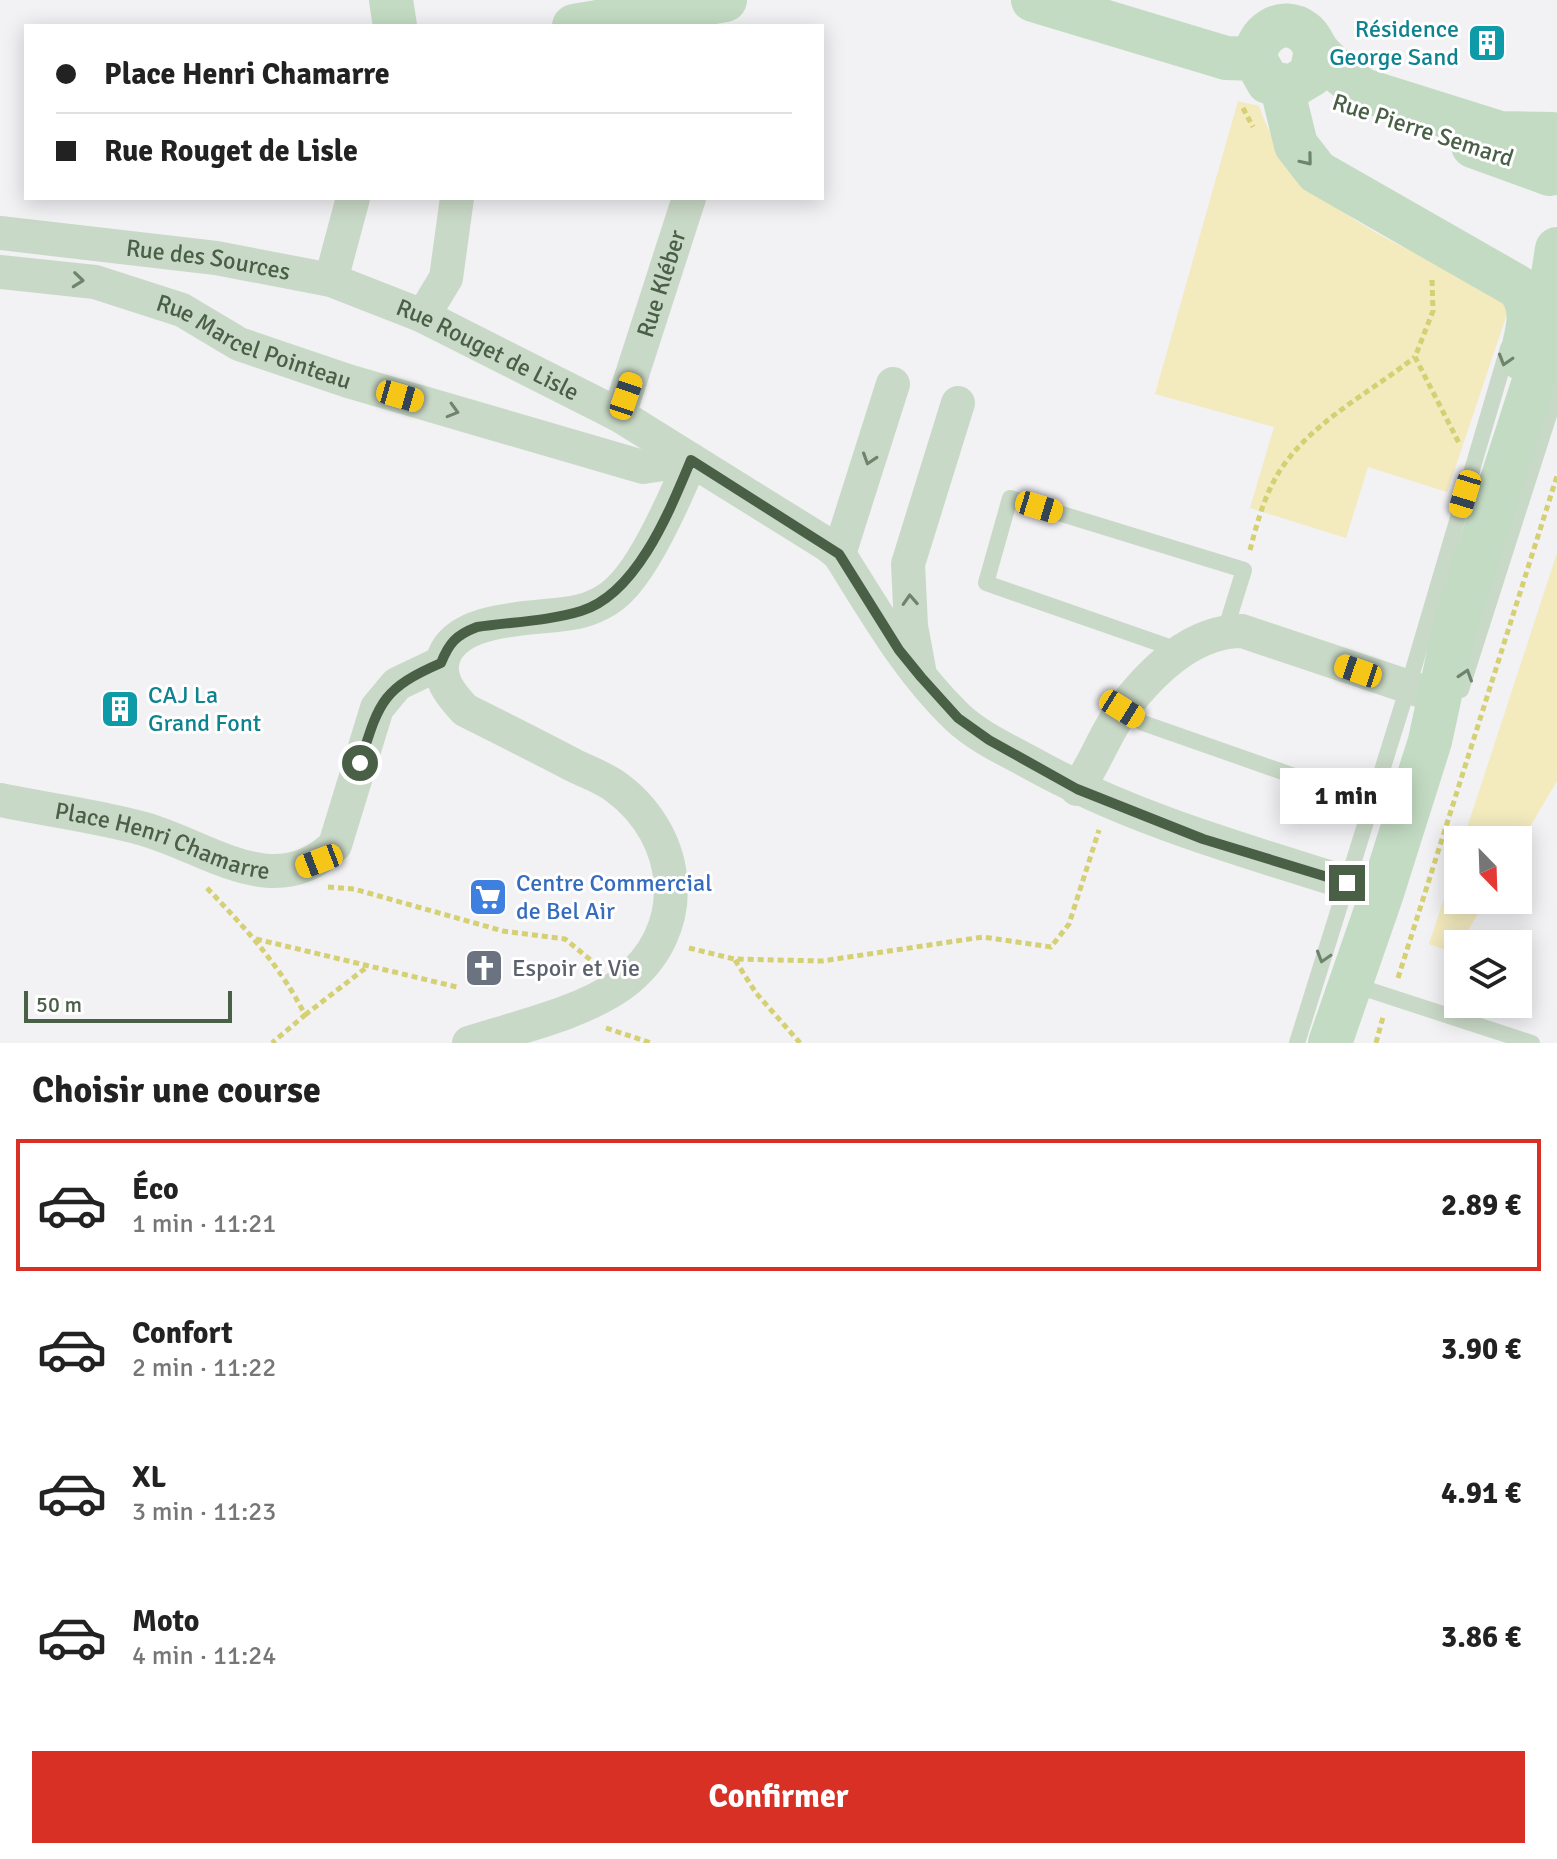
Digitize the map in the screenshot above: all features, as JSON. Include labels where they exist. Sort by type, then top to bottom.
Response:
[{"type":"main road","points":[[391,0],[395,24]]},
{"type":"main road","points":[[1033,0],[1226,58],[1287,44],[1296,145],[1317,172],[1484,264],[1518,287],[1542,319]]},
{"type":"main road","points":[[588,24],[702,8]]},
{"type":"main road","name":"Rue Pierre Semard","points":[[1287,44],[1363,90],[1500,133],[1554,155]]},
{"type":"main road","points":[[1330,1043],[1368,993],[1363,887],[1430,741],[1455,625],[1542,319],[1557,249]]},
{"type":"main road","points":[[1321,1043],[1414,689],[1455,625]]},
{"type":"street","points":[[331,280],[352,200]]},
{"type":"street","points":[[423,316],[446,278],[457,200]]},
{"type":"street","name":"Rue Kléber","points":[[619,415],[688,200]]},
{"type":"street","name":"Rue des Sources","points":[[0,233],[216,258],[331,280]]},
{"type":"street","name":"Rue Marcel Pointeau","points":[[0,272],[95,282],[182,310],[239,344],[321,372],[643,467],[691,460]]},
{"type":"street","name":"Rue Rouget de Lisle","points":[[331,280],[423,316],[619,415],[839,554],[899,650],[958,718],[989,740],[1077,789],[1203,839],[1363,887]]},
{"type":"street","points":[[839,554],[893,384]]},
{"type":"street","points":[[921,677],[911,626],[908,564],[958,403]]},
{"type":"street","points":[[469,1043],[575,1007],[621,984],[644,962],[657,941],[673,895],[672,870],[644,816],[617,787],[465,710],[443,681],[441,663],[449,643],[463,632],[477,627],[580,612],[620,590],[637,567],[691,460]]},
{"type":"street","points":[[1077,789],[1122,709],[1178,650],[1225,631],[1242,631],[1414,689]]},
{"type":"street","name":"Place Henri Chamarre","points":[[0,800],[142,829],[239,868],[293,871],[319,861],[335,845],[377,708],[397,684],[441,663]]},
{"type":"lane","points":[[1414,689],[1472,469],[1509,345],[1542,319],[1557,237]]},
{"type":"lane","points":[[1532,1043],[1368,993],[1405,862],[1557,390]]},
{"type":"lane","points":[[1178,650],[986,583],[1010,498],[1244,570],[1225,631]]},
{"type":"lane","points":[[1122,709],[1143,723],[1323,786]]},
{"type":"lane","points":[[1297,1043],[1363,887]]},
{"type":"path","points":[[1242,106],[1257,135]]},
{"type":"path","points":[[1244,570],[1261,511],[1281,469],[1311,433],[1415,357],[1433,311],[1435,291],[1430,273]]},
{"type":"path","points":[[1415,357],[1472,469]]},
{"type":"path","points":[[1376,1043],[1368,993],[1404,966],[1557,476]]},
{"type":"path","points":[[657,941],[734,959],[822,961],[983,937],[1051,947],[1069,924],[1109,801]]},
{"type":"path","points":[[204,885],[255,938],[288,982],[305,1015]]},
{"type":"path","points":[[325,887],[354,889],[503,931],[565,939],[621,984]]},
{"type":"path","points":[[255,938],[457,987]]},
{"type":"path","points":[[734,959],[756,993],[800,1043]]},
{"type":"path","points":[[272,1043],[368,966]]},
{"type":"shaded area","points":[[1238,101],[1259,106],[1276,143],[1299,174],[1327,200],[1395,243],[1504,295],[1510,305],[1447,492],[1368,467],[1346,538],[1250,508],[1274,427],[1155,394]]},
{"type":"shaded area","points":[[1557,553],[1557,781],[1530,826],[1468,826]]},
{"type":"shaded area","points":[[1444,898],[1444,914],[1478,914],[1468,930],[1444,930],[1444,949],[1429,944]]},
{"type":"place","name":"Résidence George Sand","points":[[1487,43]]},
{"type":"place","name":"CAJ La Grand Font","points":[[120,709]]},
{"type":"place","name":"Centre Commercial de Bel Air","points":[[488,897]]},
{"type":"place","name":"Espoir et Vie","points":[[484,968]]},
{"type":"route","points":[[360,763],[377,708],[397,684],[441,663],[449,643],[463,632],[477,627],[580,612],[620,590],[637,567],[691,460],[839,554],[899,650],[958,718],[989,740],[1077,789],[1203,839],[1347,883]]}]
